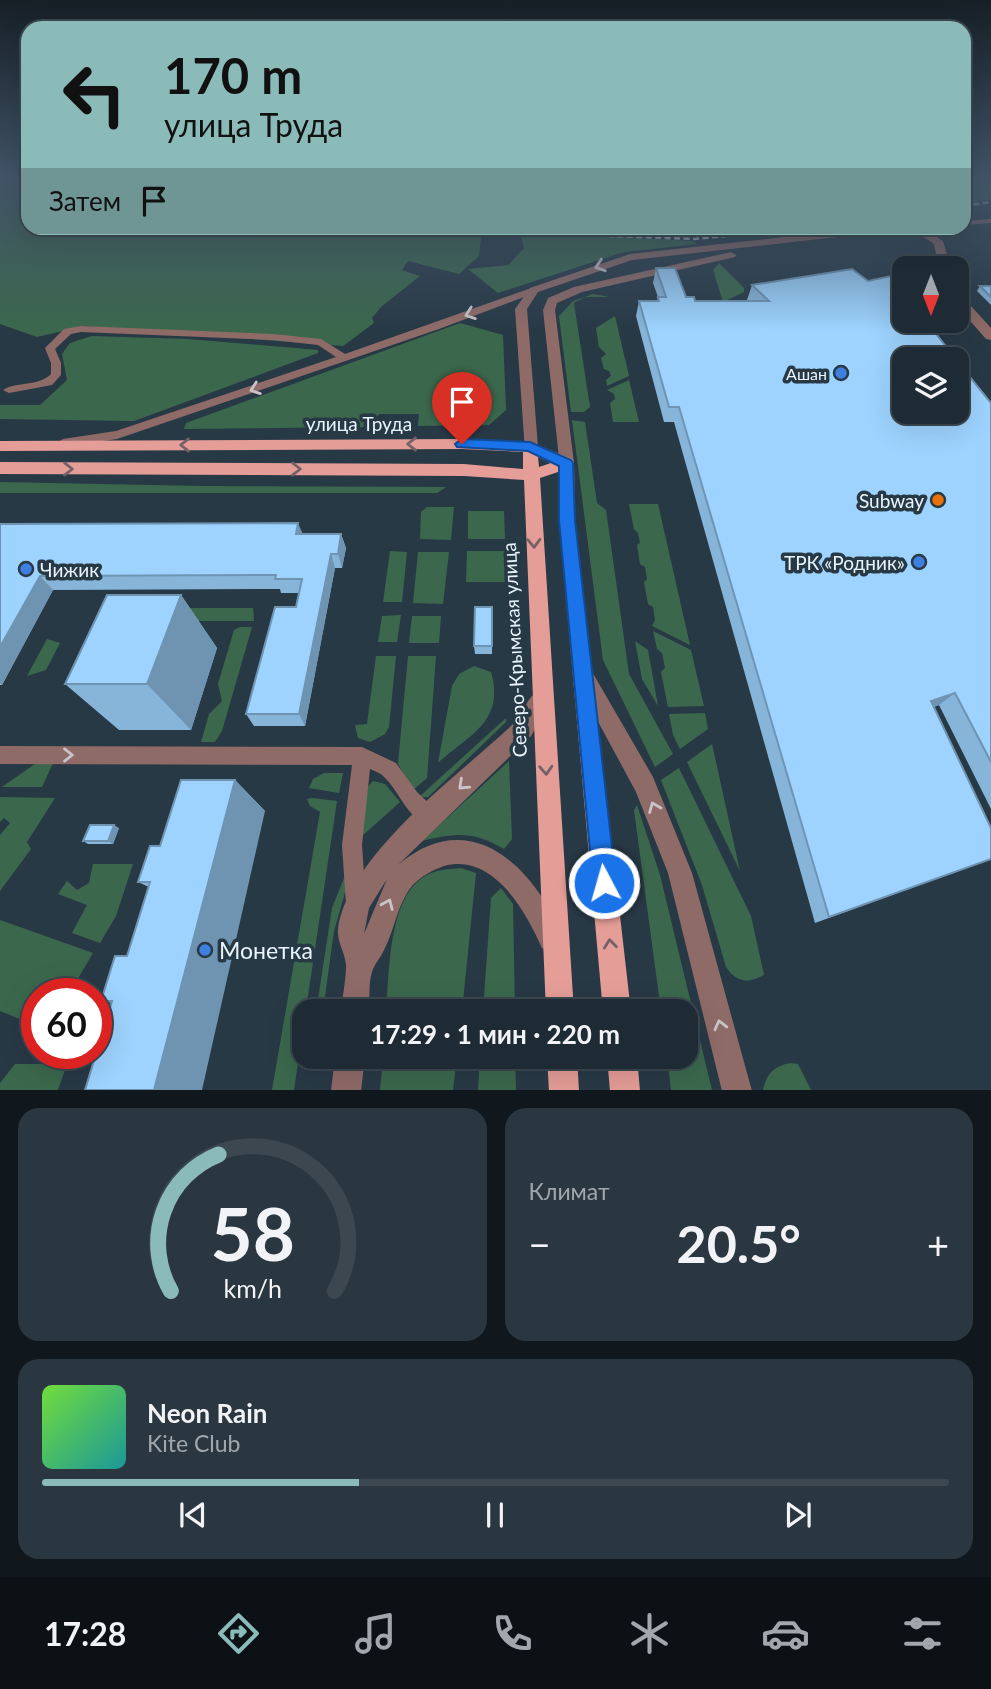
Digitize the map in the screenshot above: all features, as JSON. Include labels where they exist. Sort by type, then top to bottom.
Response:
[{"type":"main road","name":"улица Труда","points":[[0,446],[462,444],[530,447],[566,463]]},
{"type":"main road","name":"Северо-Крымская улица","points":[[530,447],[559,999]]},
{"type":"main road","points":[[0,468],[450,470],[532,475],[566,463],[567,520],[616,999]]},
{"type":"main road","points":[[563,1069],[564,1090]]},
{"type":"main road","points":[[623,1069],[625,1090]]},
{"type":"street","points":[[45,446],[117,435],[630,257],[830,235]]},
{"type":"street","points":[[927,235],[939,243],[943,256]]},
{"type":"street","points":[[566,463],[550,310],[552,301],[562,295],[679,265],[813,237]]},
{"type":"street","name":"Северо-Крымская улица","points":[[530,447],[521,309],[534,290]]},
{"type":"street","points":[[970,313],[991,336]]},
{"type":"street","points":[[9,390],[48,383],[57,374],[51,348],[68,331],[81,329],[321,342],[344,358]]},
{"type":"street","points":[[584,677],[645,785],[680,873],[737,1090]]},
{"type":"street","points":[[356,905],[386,859],[523,729],[542,699]]},
{"type":"street","points":[[0,755],[362,756],[390,769],[410,799],[429,817]]},
{"type":"street","points":[[360,965],[351,942],[356,905],[352,857],[362,756]]},
{"type":"street","points":[[356,999],[360,965],[374,943],[388,900],[404,876],[443,853],[467,852],[499,864],[541,913],[556,951]]},
{"type":"street","points":[[346,1090],[349,1069]]},
{"type":"green space","points":[[0,229],[21,229],[21,235],[478,235],[481,238],[479,256],[459,274],[408,261],[402,270],[420,276],[381,307],[372,318],[374,323],[343,346],[84,326],[37,337],[0,324]]},
{"type":"green space","points":[[583,235],[692,241],[697,244],[624,252],[498,293],[468,269],[508,265],[524,248],[521,237]]},
{"type":"green space","points":[[613,235],[726,235],[710,237]]},
{"type":"green space","points":[[719,263],[744,288],[744,292],[723,302],[713,270]]},
{"type":"green space","points":[[593,294],[610,297],[585,297],[574,303],[590,407],[584,412],[571,412],[559,316],[573,301]]},
{"type":"green space","points":[[615,316],[629,376],[607,386],[606,380],[611,376],[609,371],[604,369],[601,358],[606,354],[599,347],[596,328]]},
{"type":"green space","points":[[460,323],[503,335],[506,410],[489,425],[418,426],[419,414],[379,414],[369,427],[184,429],[186,423]]},
{"type":"green space","points":[[92,336],[188,339],[318,350],[318,353],[134,421],[0,419],[0,405],[40,405],[67,380],[62,354],[70,343]]},
{"type":"green space","points":[[629,380],[639,422],[613,422],[610,403],[615,399],[614,394],[607,390]]},
{"type":"green space","points":[[572,420],[585,422],[597,503],[606,510],[629,674],[673,754],[655,767],[603,660]]},
{"type":"green space","points":[[0,482],[446,487],[437,493],[0,493]]},
{"type":"green space","points":[[629,504],[658,504],[690,645],[652,626],[655,620],[653,607],[648,604],[644,582],[647,579],[645,567],[640,564],[637,545],[640,543]]},
{"type":"green space","points":[[427,507],[454,507],[451,540],[420,539],[421,512]]},
{"type":"green space","points":[[468,511],[504,511],[505,539],[468,539]]},
{"type":"green space","points":[[390,551],[407,552],[402,602],[383,602]]},
{"type":"green space","points":[[467,551],[504,551],[505,582],[466,582]]},
{"type":"green space","points":[[418,552],[449,552],[443,604],[413,603]]},
{"type":"green space","points":[[130,608],[253,608],[254,621],[175,621]]},
{"type":"green space","points":[[401,615],[397,642],[378,642],[382,616]]},
{"type":"green space","points":[[412,616],[441,616],[439,643],[409,643]]},
{"type":"green space","points":[[252,627],[222,731],[215,742],[201,742],[209,714],[222,701],[218,684],[234,630]]},
{"type":"green space","points":[[653,631],[691,650],[704,706],[668,707],[661,672],[665,668]]},
{"type":"green space","points":[[47,639],[60,643],[46,670],[27,676]]},
{"type":"green space","points":[[635,641],[648,650],[658,706],[642,679]]},
{"type":"green space","points":[[376,656],[396,656],[389,727],[385,734],[370,742],[358,738],[355,725],[367,724]]},
{"type":"green space","points":[[408,656],[436,656],[427,778],[413,790],[398,764]]},
{"type":"green space","points":[[474,666],[491,672],[494,689],[489,715],[473,735],[438,763],[452,686],[459,674]]},
{"type":"green space","points":[[705,713],[708,729],[680,749],[673,735],[669,714]]},
{"type":"green space","points":[[506,718],[506,722],[428,797],[419,797]]},
{"type":"green space","points":[[712,744],[740,871],[687,762]]},
{"type":"green space","points":[[39,761],[54,761],[42,787],[2,787]]},
{"type":"green space","points":[[509,761],[512,839],[504,849],[483,839],[464,835],[422,841]]},
{"type":"green space","points":[[679,768],[751,916],[764,975],[758,978],[743,980],[734,976],[726,967],[702,885],[661,780]]},
{"type":"green space","points":[[324,773],[343,773],[339,793],[309,788],[313,779]]},
{"type":"green space","points":[[373,781],[385,784],[400,802],[361,837],[366,789]]},
{"type":"green space","points":[[0,797],[55,798],[27,842],[31,849],[0,891],[0,835],[10,823],[4,818],[0,822]]},
{"type":"green space","points":[[307,799],[337,801],[308,999],[292,999],[292,1069],[297,1069],[294,1090],[272,1090],[320,812],[310,806]]},
{"type":"green space","points":[[637,805],[660,875],[690,999],[659,999],[634,810]]},
{"type":"green space","points":[[93,864],[133,864],[116,916],[100,943],[72,933],[87,905],[58,894],[67,881],[77,890],[89,883]]},
{"type":"green space","points":[[461,868],[476,873],[463,999],[387,999],[394,932],[399,912],[407,895],[419,881],[434,872]]},
{"type":"green space","points":[[346,873],[346,889],[334,931],[325,999],[318,999],[332,908]]},
{"type":"green space","points":[[501,888],[513,904],[515,999],[484,999],[491,898]]},
{"type":"green space","points":[[0,920],[93,953],[78,978],[21,978],[21,1020],[0,1011]]},
{"type":"green space","points":[[698,1032],[712,1090],[671,1090],[668,1069],[698,1069]]},
{"type":"green space","points":[[790,1063],[798,1064],[811,1090],[763,1090],[772,1072]]},
{"type":"green space","points":[[15,1064],[21,1064],[21,1069],[65,1069],[58,1090],[0,1090],[0,1083]]},
{"type":"green space","points":[[382,1069],[456,1069],[453,1090],[380,1090]]},
{"type":"green space","points":[[479,1069],[515,1069],[516,1090],[478,1090]]},
{"type":"building","points":[[656,268],[675,268],[686,297],[694,297],[695,301],[769,301],[752,285],[852,269],[868,281],[891,276],[892,333],[935,333],[946,347],[892,347],[892,424],[969,424],[969,376],[991,403],[991,762],[955,693],[931,701],[991,828],[991,859],[829,917],[679,407],[669,407],[639,301],[659,301],[658,297],[666,297]]},
{"type":"building","points":[[980,286],[991,286],[991,297]]},
{"type":"building","points":[[298,523],[296,534],[341,534],[338,554],[331,554],[299,714],[246,714],[275,607],[296,607],[302,579],[275,579],[276,575],[40,576],[0,647],[0,524]]},
{"type":"building","points":[[107,595],[181,595],[147,684],[65,684]]},
{"type":"building","points":[[475,607],[492,607],[492,646],[474,646]]},
{"type":"building","points":[[181,780],[235,780],[154,1090],[85,1090],[91,1069],[112,1069],[112,978],[108,978],[115,956],[127,956],[150,882],[138,882],[150,846],[160,846]]},
{"type":"building","points":[[90,825],[114,825],[108,841],[83,841]]},
{"type":"railway","points":[[598,235],[695,239],[736,235]]},
{"type":"place","name":"Ашан","points":[[841,373]]},
{"type":"place","name":"Subway","points":[[938,500]]},
{"type":"place","name":"ТРК «Родник»","points":[[919,562]]},
{"type":"place","name":"Чижик","points":[[26,569]]},
{"type":"place","name":"Монетка","points":[[205,950]]},
{"type":"route","points":[[462,444],[530,447],[566,463],[567,520],[604,883]]}]
